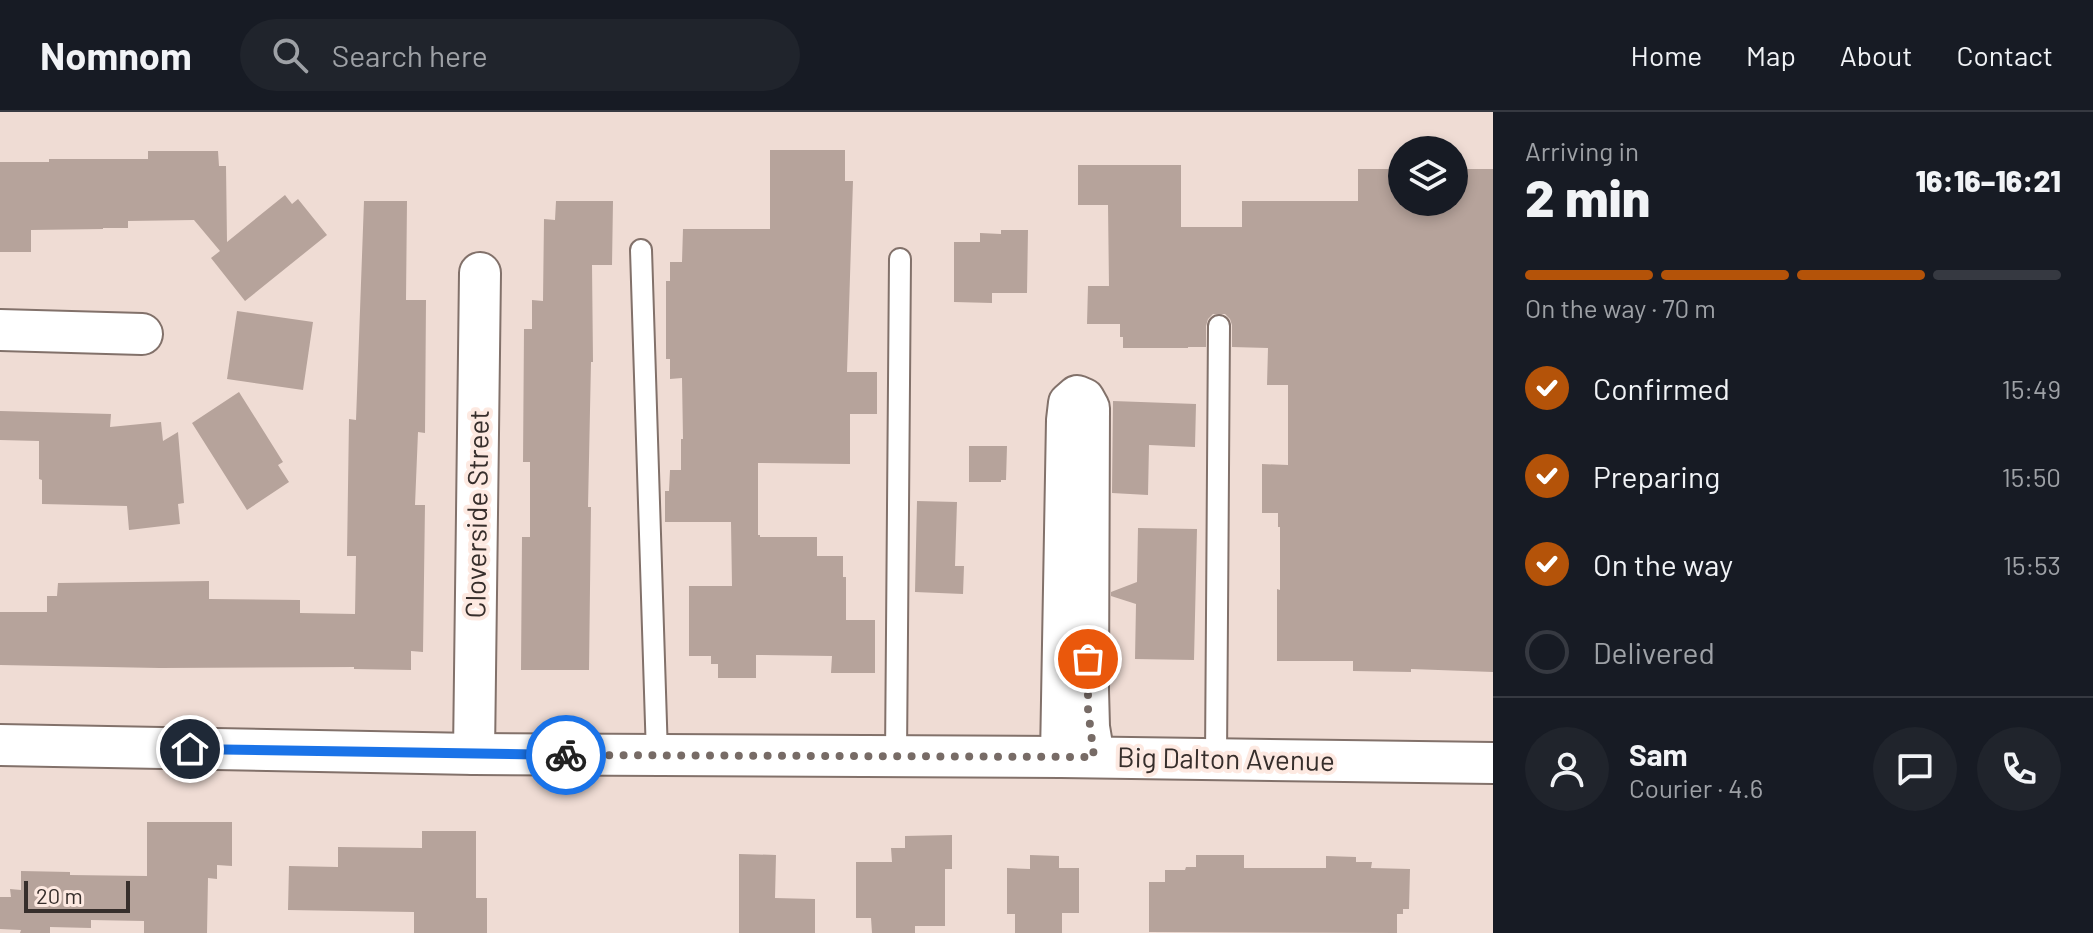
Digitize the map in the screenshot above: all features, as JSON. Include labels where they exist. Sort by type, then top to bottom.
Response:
[{"type":"street","name":"Cloverside Street","points":[[474,754],[480,273]]},
{"type":"street","points":[[0,330],[142,334]]},
{"type":"street","points":[[1077,396],[1084,399],[1089,408],[1089,727],[1078,757],[1067,420],[1069,403],[1077,396]]},
{"type":"street","name":"Big Dalton Avenue","points":[[0,745],[474,754],[1493,763]]},
{"type":"lane","points":[[641,250],[657,755]]},
{"type":"lane","points":[[896,757],[900,259]]},
{"type":"lane","points":[[1216,759],[1219,326]]},
{"type":"building","points":[[770,150],[845,150],[845,181],[853,181],[847,372],[877,372],[877,414],[850,414],[850,464],[758,463],[758,535],[817,537],[817,556],[843,556],[846,620],[875,620],[875,673],[831,673],[832,656],[756,655],[756,678],[718,678],[718,664],[711,664],[711,656],[689,656],[689,586],[732,586],[731,522],[665,522],[665,491],[669,491],[670,470],[681,470],[683,439],[682,378],[670,379],[670,359],[666,359],[666,281],[670,281],[670,262],[682,262],[683,229],[770,229]]},
{"type":"building","points":[[148,151],[218,151],[219,166],[226,166],[227,242],[285,195],[292,204],[298,199],[327,235],[245,301],[211,258],[220,251],[194,220],[128,221],[128,228],[31,230],[31,252],[0,252],[0,162],[148,159]]},
{"type":"building","points":[[1078,165],[1181,165],[1181,227],[1242,227],[1242,201],[1358,201],[1358,169],[1388,169],[1388,216],[1468,216],[1468,169],[1493,169],[1493,672],[1411,669],[1411,672],[1353,671],[1353,661],[1277,661],[1280,527],[1278,513],[1262,513],[1262,464],[1288,465],[1288,385],[1267,385],[1268,348],[1232,347],[1232,325],[1225,314],[1213,314],[1208,319],[1206,347],[1123,348],[1120,324],[1087,324],[1088,286],[1109,286],[1108,205],[1078,205]]},
{"type":"building","points":[[364,201],[407,201],[406,300],[426,300],[425,433],[418,432],[415,505],[425,505],[423,652],[411,651],[411,670],[0,665],[0,612],[47,612],[47,596],[57,596],[58,583],[209,581],[209,599],[300,600],[300,613],[355,614],[356,556],[347,556],[349,419],[356,420]]},
{"type":"building","points":[[556,201],[613,201],[612,265],[592,265],[589,670],[521,670],[522,537],[530,537],[530,462],[523,462],[524,329],[532,329],[532,300],[543,301],[544,219],[555,220]]},
{"type":"building","points":[[1001,230],[1028,230],[1027,293],[992,293],[992,303],[954,302],[954,242],[980,242],[980,233],[1001,234]]},
{"type":"building","points":[[237,311],[313,322],[303,390],[227,379]]},
{"type":"building","points":[[239,392],[283,462],[278,465],[289,482],[247,510],[192,423]]},
{"type":"building","points":[[1113,401],[1196,404],[1195,447],[1149,445],[1148,495],[1112,493]]},
{"type":"building","points":[[0,411],[111,414],[110,427],[161,422],[163,441],[178,432],[184,503],[178,504],[180,524],[129,530],[127,506],[42,504],[39,441],[0,440]]},
{"type":"building","points":[[969,446],[1007,446],[1006,480],[969,482]]},
{"type":"building","points":[[917,501],[957,502],[955,566],[964,566],[963,594],[915,592]]},
{"type":"building","points":[[1138,528],[1197,529],[1194,660],[1135,659],[1136,604],[1111,596],[1111,592],[1137,582]]},
{"type":"building","points":[[147,822],[232,822],[232,866],[217,865],[217,879],[208,878],[207,933],[144,933],[144,921],[91,920],[91,928],[50,927],[50,933],[0,929],[0,897],[11,897],[10,889],[21,890],[21,871],[147,876]]},
{"type":"building","points":[[422,831],[476,831],[476,898],[487,898],[487,933],[414,933],[414,912],[288,910],[289,866],[338,867],[338,847],[422,848]]},
{"type":"building","points":[[952,835],[952,869],[945,869],[945,926],[915,926],[915,933],[872,933],[871,918],[856,918],[856,862],[892,862],[891,848],[905,848],[905,836]]},
{"type":"building","points":[[739,854],[776,855],[775,898],[815,899],[815,933],[739,933]]},
{"type":"building","points":[[1030,855],[1059,856],[1059,868],[1079,868],[1079,913],[1062,913],[1062,933],[1015,933],[1015,914],[1007,914],[1007,868],[1030,869]]},
{"type":"building","points":[[1196,855],[1244,855],[1244,868],[1326,868],[1326,856],[1356,857],[1356,862],[1372,862],[1371,868],[1410,869],[1409,909],[1397,914],[1397,933],[1149,932],[1149,882],[1165,882],[1165,870],[1196,867]]},
{"type":"way so far","points":[[566,755],[1094,757],[1089,727],[1088,659]]},
{"type":"route","points":[[190,749],[566,755]]}]
